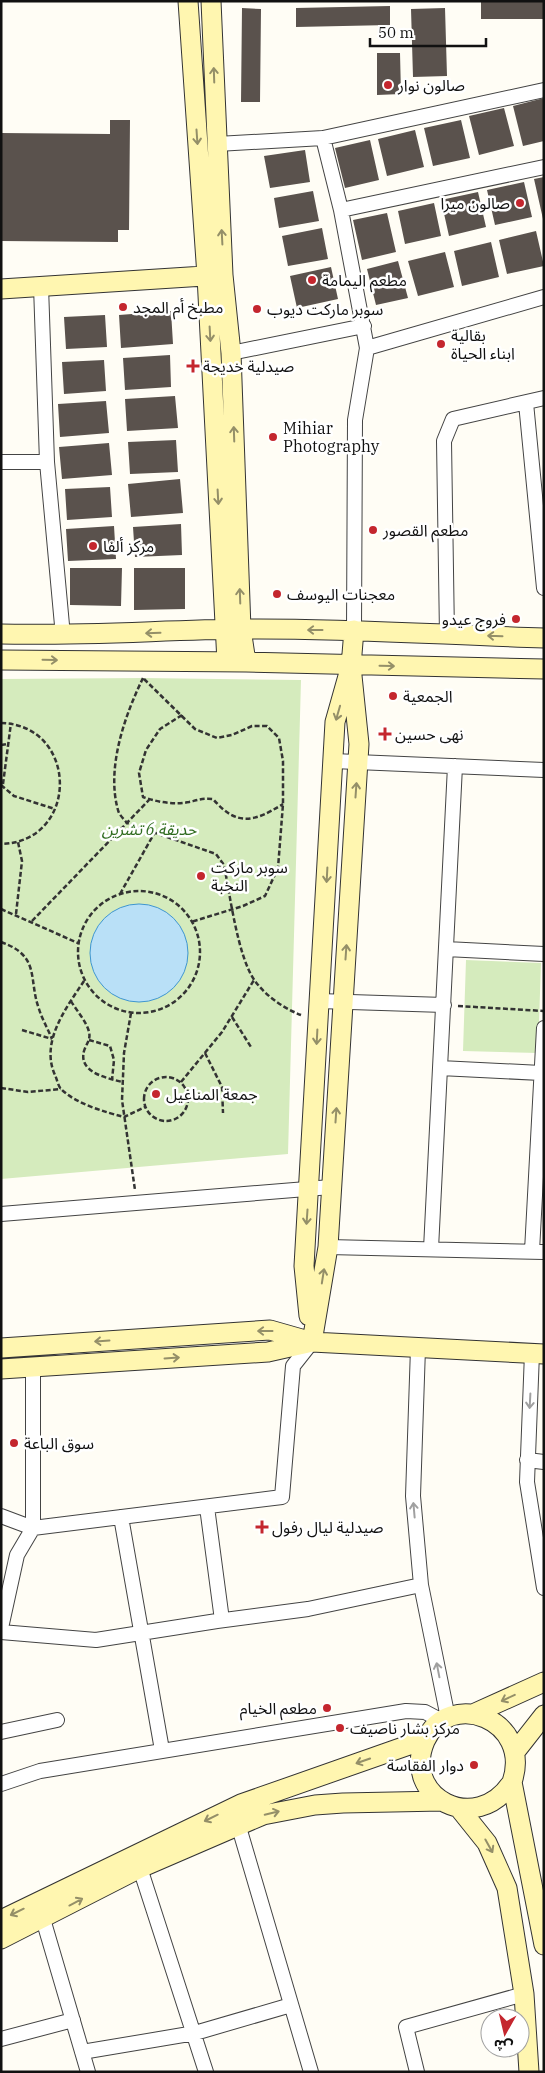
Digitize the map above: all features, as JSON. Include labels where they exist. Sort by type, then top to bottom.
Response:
[{"type":"main road","points":[[188,1],[215,275],[233,630],[246,662]]},
{"type":"main road","points":[[211,1],[217,144],[215,275],[231,353],[233,630],[227,662]]},
{"type":"main road","points":[[1,289],[215,275]]},
{"type":"main road","points":[[1,634],[63,636],[233,630],[354,630],[544,638]]},
{"type":"main road","points":[[312,1342],[328,1246],[358,761],[359,744],[351,666],[354,630]]},
{"type":"main road","points":[[1,660],[145,670],[227,662],[544,669]]},
{"type":"main road","points":[[312,1342],[304,1266],[335,722],[351,666]]},
{"type":"main road","points":[[1,1348],[270,1330],[312,1342],[538,1353]]},
{"type":"main road","points":[[1,1369],[268,1352],[312,1342]]},
{"type":"main road","points":[[530,2072],[524,1994],[507,1888],[488,1843],[450,1805],[431,1792],[422,1773],[421,1753],[426,1740],[445,1720],[473,1714],[544,1682]]},
{"type":"main road","points":[[473,1714],[488,1718],[500,1726],[510,1738],[515,1752],[516,1762],[512,1782],[544,1945]]},
{"type":"main road","points":[[515,1752],[544,1715]]},
{"type":"main road","points":[[1,1920],[241,1804],[426,1740]]},
{"type":"main road","points":[[1,1939],[43,1920],[140,1868],[238,1824],[263,1815],[315,1805],[450,1805],[484,1807],[500,1797],[512,1782]]},
{"type":"street","points":[[217,144],[322,138],[544,90]]},
{"type":"street","points":[[322,138],[341,210],[367,348],[355,420],[354,630]]},
{"type":"street","points":[[341,210],[544,167]]},
{"type":"street","points":[[41,286],[47,462],[63,636]]},
{"type":"street","points":[[367,348],[544,297]]},
{"type":"street","points":[[231,353],[364,326]]},
{"type":"street","points":[[447,635],[444,441],[453,419],[544,398]]},
{"type":"street","points":[[526,403],[539,489],[544,588]]},
{"type":"street","points":[[1,462],[47,462]]},
{"type":"street","points":[[333,760],[544,770]]},
{"type":"street","points":[[431,1249],[456,766]]},
{"type":"street","points":[[446,949],[544,954]]},
{"type":"street","points":[[319,1001],[444,1005]]},
{"type":"street","points":[[328,1246],[538,1252],[541,1073],[544,1028]]},
{"type":"street","points":[[440,1068],[541,1073]]},
{"type":"street","points":[[1,1214],[331,1186]]},
{"type":"street","points":[[1,1516],[33,1528],[282,1497],[293,1366],[312,1342]]},
{"type":"street","points":[[418,1348],[413,1496],[421,1585],[445,1720]]},
{"type":"street","points":[[538,1353],[527,1460],[530,1502],[543,1582]]},
{"type":"street","points":[[1,1628],[17,1554],[33,1528],[33,1367]]},
{"type":"street","points":[[527,1460],[544,1462]]},
{"type":"street","points":[[206,1506],[222,1620]]},
{"type":"street","points":[[121,1517],[162,1750]]},
{"type":"street","points":[[1,1632],[96,1640],[222,1620],[308,1610],[421,1585]]},
{"type":"street","points":[[1,1784],[40,1771],[406,1712],[425,1712],[445,1720]]},
{"type":"street","points":[[1,1732],[57,1720]]},
{"type":"street","points":[[238,1824],[311,2072]]},
{"type":"street","points":[[140,1868],[195,2033],[206,2072]]},
{"type":"street","points":[[43,1920],[88,2072]]},
{"type":"street","points":[[417,2072],[406,2027],[524,1994]]},
{"type":"street","points":[[82,2052],[195,2033],[291,2006]]},
{"type":"street","points":[[1,2039],[72,2020]]},
{"type":"path","points":[[145,670],[195,729],[217,738],[232,735],[252,726],[266,726],[279,738],[283,760],[283,804],[278,868],[265,896],[233,909],[191,922]]},
{"type":"path","points":[[145,670],[118,747],[114,781],[118,812],[127,823],[216,854],[224,865],[242,950],[254,980],[272,998],[292,1011],[318,1023]]},
{"type":"path","points":[[182,715],[160,729],[146,750],[139,773],[143,797],[156,802],[188,802],[204,798],[212,799],[225,813],[243,819],[262,816],[283,804]]},
{"type":"path","points":[[1,723],[11,723],[31,731],[47,744],[58,762],[61,783],[55,809],[48,822],[32,836],[18,842],[1,844]]},
{"type":"path","points":[[11,723],[2,784],[14,796],[55,809]]},
{"type":"path","points":[[1,745],[8,744]]},
{"type":"path","points":[[32,921],[149,799]]},
{"type":"path","points":[[120,894],[154,832]]},
{"type":"path","points":[[16,915],[22,861],[18,842]]},
{"type":"path","points":[[130,891],[150,892],[170,899],[186,913],[191,922],[196,931],[200,952],[197,972],[187,991],[171,1005],[151,1012],[131,1013],[112,1008],[96,996],[84,981],[78,962],[78,943],[84,924],[96,908],[112,897],[130,891]]},
{"type":"path","points":[[1,909],[32,921],[78,943]]},
{"type":"path","points":[[1,942],[16,947],[28,961],[35,981],[38,1008],[52,1038]]},
{"type":"path","points":[[181,1082],[232,1017],[254,980]]},
{"type":"path","points":[[84,981],[64,1011],[52,1038],[50,1063],[61,1089],[92,1108],[124,1117],[145,1107]]},
{"type":"path","points":[[71,1001],[89,1031],[89,1040],[83,1053],[86,1066],[99,1076],[122,1082]]},
{"type":"path","points":[[444,1005],[544,1011]]},
{"type":"path","points":[[131,1013],[124,1053],[122,1100],[137,1202]]},
{"type":"path","points":[[232,1017],[251,1047]]},
{"type":"path","points":[[22,1030],[52,1038]]},
{"type":"path","points":[[89,1040],[110,1046],[114,1060],[112,1080]]},
{"type":"path","points":[[205,1053],[222,1087],[223,1113]]},
{"type":"path","points":[[168,1077],[181,1082],[186,1088],[188,1102],[182,1115],[168,1122],[161,1121],[148,1114],[145,1107],[144,1092],[153,1080],[168,1077]]},
{"type":"path","points":[[1,1088],[28,1092],[61,1089]]},
{"type":"green space","name":"حديقة 6 تشرين","points":[[1,679],[301,680],[288,1154],[1,1179]]},
{"type":"green space","points":[[466,960],[541,963],[538,1053],[463,1051]]},
{"type":"water","points":[[139,904],[158,908],[174,918],[184,934],[188,953],[184,972],[174,988],[158,998],[139,1002],[120,998],[104,988],[94,972],[90,953],[94,934],[104,918],[120,908]]},
{"type":"building","points":[[481,2],[544,2],[544,19],[481,19]]},
{"type":"building","points":[[390,6],[390,25],[296,27],[296,8]]},
{"type":"building","points":[[242,8],[261,9],[260,102],[241,102]]},
{"type":"building","points":[[445,8],[447,76],[413,77],[411,9]]},
{"type":"building","points":[[377,53],[400,53],[401,94],[377,95]]},
{"type":"building","points":[[544,98],[544,141],[523,146],[513,106]]},
{"type":"building","points":[[504,108],[514,146],[479,155],[469,116]]},
{"type":"building","points":[[110,120],[130,120],[129,230],[118,230],[118,242],[1,241],[1,133],[110,134]]},
{"type":"building","points":[[461,120],[470,158],[433,166],[424,128]]},
{"type":"building","points":[[415,130],[424,167],[387,176],[378,139]]},
{"type":"building","points":[[370,140],[379,180],[345,188],[335,148]]},
{"type":"building","points":[[305,150],[310,182],[270,188],[264,156]]},
{"type":"building","points":[[544,177],[544,219],[543,219],[534,179]]},
{"type":"building","points":[[524,182],[532,217],[495,225],[487,190]]},
{"type":"building","points":[[313,191],[319,221],[279,228],[274,198]]},
{"type":"building","points":[[478,192],[486,227],[449,236],[441,200]]},
{"type":"building","points":[[434,203],[441,236],[405,244],[398,211]]},
{"type":"building","points":[[387,213],[396,252],[362,260],[353,220]]},
{"type":"building","points":[[322,228],[328,259],[288,266],[282,236]]},
{"type":"building","points":[[536,231],[544,266],[507,274],[499,240]]},
{"type":"building","points":[[491,242],[499,277],[462,286],[454,251]]},
{"type":"building","points":[[445,252],[454,287],[418,296],[408,261]]},
{"type":"building","points":[[398,261],[408,298],[376,305],[367,269]]},
{"type":"building","points":[[331,267],[338,299],[297,308],[290,276]]},
{"type":"building","points":[[171,311],[173,344],[121,348],[119,315]]},
{"type":"building","points":[[105,315],[107,347],[66,349],[64,317]]},
{"type":"building","points":[[170,355],[171,387],[125,390],[123,358]]},
{"type":"building","points":[[104,360],[106,391],[64,394],[62,362]]},
{"type":"building","points":[[175,396],[178,428],[127,431],[125,399]]},
{"type":"building","points":[[106,401],[109,433],[60,437],[58,404]]},
{"type":"building","points":[[176,440],[178,472],[130,474],[128,442]]},
{"type":"building","points":[[109,443],[112,475],[62,479],[59,447]]},
{"type":"building","points":[[180,479],[183,513],[131,517],[128,484]]},
{"type":"building","points":[[110,487],[112,517],[67,520],[65,489]]},
{"type":"building","points":[[181,524],[182,555],[135,557],[133,527]]},
{"type":"building","points":[[114,526],[116,559],[68,561],[66,529]]},
{"type":"building","points":[[70,568],[122,568],[121,606],[70,605]]},
{"type":"building","points":[[134,568],[185,568],[185,609],[134,610]]},
{"type":"place","name":"صالون نوار","points":[[388,85]]},
{"type":"place","name":"صالون ميرا","points":[[520,203]]},
{"type":"place","name":"مطعم اليمامة","points":[[312,280]]},
{"type":"place","name":"مطبخ أم المجد","points":[[123,307]]},
{"type":"place","name":"سوبر ماركت ديوب","points":[[257,309]]},
{"type":"place","name":"بقالية ابناء الحياة","points":[[441,344]]},
{"type":"place","name":"صيدلية خديجة","points":[[193,366]]},
{"type":"place","name":"Mihiar Photography","points":[[273,437]]},
{"type":"place","name":"مطعم القصور","points":[[373,530]]},
{"type":"place","name":"مركز ألفا","points":[[93,546]]},
{"type":"place","name":"معجنات اليوسف","points":[[277,594]]},
{"type":"place","name":"فروج عيدو","points":[[516,619]]},
{"type":"place","name":"الجمعية","points":[[393,696]]},
{"type":"place","name":"نهى حسين","points":[[385,734]]},
{"type":"place","name":"سوبر ماركت النخبة","points":[[201,876]]},
{"type":"place","name":"جمعة المناغيل","points":[[156,1094]]},
{"type":"place","name":"سوق الباعة","points":[[14,1443]]},
{"type":"place","name":"صيدلية ليال رفول","points":[[262,1527]]},
{"type":"place","name":"مطعم الخيام","points":[[327,1708]]},
{"type":"place","name":"مركز بشار ناصيف","points":[[340,1728]]},
{"type":"place","name":"دوار الفقاسة","points":[[474,1765]]}]
